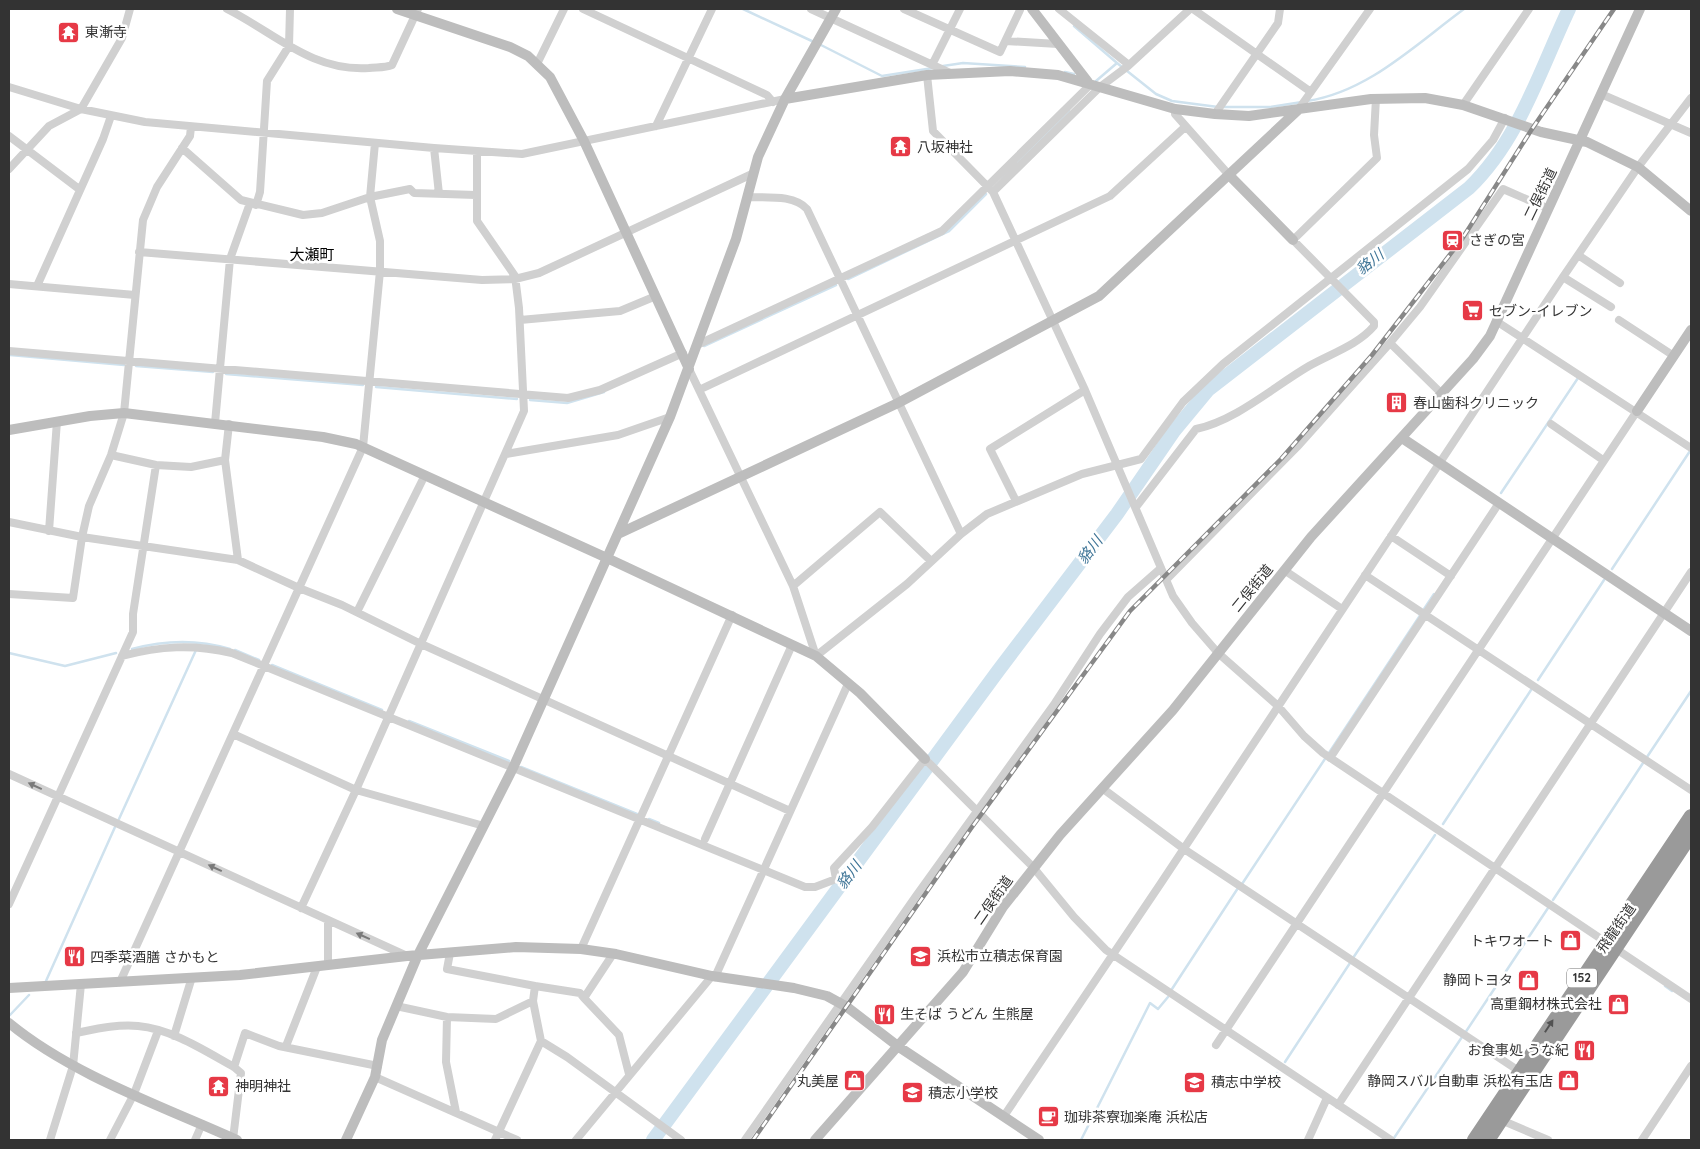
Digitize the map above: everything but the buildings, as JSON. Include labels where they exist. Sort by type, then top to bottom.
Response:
[{"type":"highway","name":"飛龍街道","points":[[1488,1140],[1612,945],[1691,816]]},
{"type":"highway","name":"飛龍街道","points":[[1474,1140],[1519,1071],[1691,835]]},
{"type":"street","points":[[9,169],[49,126],[82,109],[122,38],[130,9]]},
{"type":"street","points":[[227,9],[289,46],[327,65],[364,68],[390,66],[416,12]]},
{"type":"street","points":[[216,423],[219,370],[230,259],[260,192],[268,81],[289,46],[290,9]]},
{"type":"street","points":[[397,9],[416,12],[510,46],[528,56],[537,64],[550,77],[561,93],[793,586],[816,656]]},
{"type":"street","points":[[537,64],[564,9]]},
{"type":"street","points":[[582,9],[767,96],[773,102]]},
{"type":"street","points":[[656,126],[712,9]]},
{"type":"street","points":[[811,9],[834,13],[930,68],[948,72],[1031,72],[1093,84],[1174,109],[1219,109],[1249,116],[1376,98],[1425,98],[1463,105],[1551,135],[1581,141],[1638,167],[1691,211]]},
{"type":"street","points":[[904,9],[1000,52],[1020,9],[1034,12],[1058,44],[1093,84]]},
{"type":"street","points":[[960,9],[930,68],[932,131],[991,190],[1054,321],[1180,608],[1218,653],[1278,706],[1304,736],[1328,756],[1497,867],[1691,999]]},
{"type":"street","points":[[1059,9],[1128,66]]},
{"type":"street","points":[[1069,17],[1075,9]]},
{"type":"street","points":[[1219,109],[1278,23],[1280,9]]},
{"type":"street","points":[[618,534],[742,478],[898,403],[1054,321],[1108,290],[1300,108],[1370,9]]},
{"type":"street","points":[[1463,105],[1529,9]]},
{"type":"street","name":"二俣街道","points":[[814,1140],[899,1047],[963,972],[1003,907],[1034,867],[1172,710],[1317,531],[1442,394],[1473,359],[1490,336],[1640,9]]},
{"type":"street","points":[[699,344],[942,231],[991,190],[1093,84],[1120,72],[1128,66],[1186,10],[1256,54],[1310,94]]},
{"type":"street","points":[[346,1140],[376,1077],[382,1040],[396,1006],[412,956],[484,826],[513,768],[618,534],[690,369],[736,239],[758,157],[785,99],[834,13]]},
{"type":"street","points":[[1006,41],[1058,44]]},
{"type":"street","points":[[9,87],[110,116],[191,127],[522,154],[930,68]]},
{"type":"street","points":[[1601,94],[1691,133]]},
{"type":"street","points":[[1293,240],[1377,158],[1374,135],[1376,98]]},
{"type":"street","points":[[1004,1116],[1113,956],[1563,277],[1638,167],[1691,98]]},
{"type":"street","points":[[1136,507],[1196,429],[1211,426],[1370,331],[1374,326],[1374,322],[1346,292],[1229,175],[1185,127],[1175,114],[1174,109]]},
{"type":"street","points":[[37,286],[103,139],[110,116]]},
{"type":"street","points":[[816,656],[907,584],[961,534],[987,514],[1082,474],[1141,459],[1183,402],[1223,364],[1334,281],[1468,169],[1508,119]]},
{"type":"street","points":[[9,594],[74,598],[82,537],[89,506],[111,455],[124,413],[143,220],[146,209],[157,187],[190,136],[191,127]]},
{"type":"street","points":[[701,389],[1110,196],[1185,127]]},
{"type":"street","points":[[9,136],[79,189]]},
{"type":"street","points":[[120,982],[181,852],[363,447],[380,271],[380,241],[370,197],[375,143]]},
{"type":"street","points":[[182,148],[241,200],[303,215],[322,213],[370,197],[410,189],[414,193],[476,196]]},
{"type":"street","points":[[434,148],[439,194]]},
{"type":"street","points":[[301,908],[356,790],[419,643],[524,412],[520,320],[515,279],[477,221],[477,151]]},
{"type":"street","points":[[139,252],[482,280],[515,279],[538,273],[752,174]]},
{"type":"street","points":[[1167,579],[1297,447],[1390,344],[1420,307],[1503,189],[1549,210]]},
{"type":"street","points":[[747,197],[790,200],[803,204],[841,279],[961,534]]},
{"type":"street","points":[[1578,255],[1620,282]]},
{"type":"street","points":[[1563,277],[1611,307]]},
{"type":"street","points":[[9,284],[135,295]]},
{"type":"street","points":[[520,320],[620,310],[656,296]]},
{"type":"street","points":[[1619,320],[1674,356]]},
{"type":"street","points":[[1496,321],[1524,337],[1691,448]]},
{"type":"street","points":[[1216,1046],[1691,330]]},
{"type":"street","points":[[1390,344],[1442,394]]},
{"type":"street","points":[[9,351],[130,363],[568,398],[600,390],[682,353]]},
{"type":"street","points":[[1016,501],[990,450],[1085,390]]},
{"type":"street","points":[[9,430],[57,421],[124,413],[229,424],[324,437],[363,447],[732,615],[816,656],[936,768],[1034,867],[1074,917],[1113,956],[1392,1140]]},
{"type":"street","points":[[506,454],[618,435],[670,417]]},
{"type":"street","points":[[49,531],[57,421]]},
{"type":"street","points":[[229,424],[225,460],[238,560]]},
{"type":"street","points":[[1551,424],[1603,460]]},
{"type":"street","points":[[1402,438],[1691,631]]},
{"type":"street","points":[[111,455],[156,465],[192,467],[225,460]]},
{"type":"street","points":[[9,904],[133,632],[133,614],[156,465]]},
{"type":"street","points":[[357,612],[424,475]]},
{"type":"street","points":[[1328,756],[1426,614],[1449,574],[1499,503]]},
{"type":"street","points":[[793,586],[880,512],[932,561]]},
{"type":"street","points":[[9,522],[82,537],[238,560],[357,612],[419,643],[790,811]]},
{"type":"street","points":[[1391,536],[1449,574]]},
{"type":"street","points":[[745,1140],[916,896],[1055,703],[1100,634],[1128,597],[1161,568]]},
{"type":"street","points":[[1284,570],[1342,609]]},
{"type":"street","points":[[1338,1105],[1691,572]]},
{"type":"street","points":[[1365,575],[1691,790]]},
{"type":"street","points":[[581,949],[732,615]]},
{"type":"street","points":[[704,838],[792,644]]},
{"type":"street","points":[[122,656],[175,646],[207,647],[232,653],[805,887],[815,887],[835,875],[834,868],[872,828],[925,759]]},
{"type":"street","points":[[576,1140],[629,1074],[713,976],[848,684]]},
{"type":"street","points":[[233,734],[356,790],[484,826]]},
{"type":"street","points":[[9,774],[301,908],[412,956]]},
{"type":"street","points":[[1102,788],[1184,849],[1519,1071]]},
{"type":"street","points":[[328,920],[328,966]]},
{"type":"street","points":[[9,988],[192,978],[516,947],[581,949],[613,954],[713,976],[813,992],[841,1004],[899,1047],[1039,1140]]},
{"type":"street","points":[[450,953],[446,969],[535,986],[580,992],[619,1035],[629,1074]]},
{"type":"street","points":[[584,998],[613,954]]},
{"type":"street","points":[[286,1046],[317,967]]},
{"type":"street","points":[[174,1036],[192,978]]},
{"type":"street","points":[[50,1140],[72,1066],[81,984]]},
{"type":"street","points":[[495,1140],[541,1041],[533,1001],[535,986]]},
{"type":"street","points":[[396,1006],[447,1017],[496,1020],[533,1001]]},
{"type":"street","points":[[447,1017],[446,1062],[456,1112]]},
{"type":"street","points":[[9,1023],[38,1046],[72,1066],[235,1139],[241,1073],[234,1067],[174,1036],[138,1026],[117,1026],[76,1033]]},
{"type":"street","points":[[110,1140],[134,1094],[158,1031]]},
{"type":"street","points":[[234,1067],[245,1033],[279,1046],[378,1066]]},
{"type":"street","points":[[541,1041],[681,1140]]},
{"type":"street","points":[[1642,1140],[1691,1066]]},
{"type":"street","points":[[376,1077],[517,1140]]},
{"type":"street","points":[[1308,1140],[1328,1098]]},
{"type":"street","points":[[1501,1120],[1548,1140]]},
{"type":"street","points":[[195,1140],[202,1124]]},
{"type":"waterway","points":[[743,9],[814,42]]},
{"type":"waterway","points":[[1307,101],[1351,88],[1371,77],[1390,65],[1464,9]]},
{"type":"waterway","name":"貉川","points":[[653,1140],[998,671],[1117,514],[1174,431],[1208,390],[1469,188],[1502,148],[1515,126],[1538,80],[1569,9]]},
{"type":"waterway","points":[[1074,26],[1117,63]]},
{"type":"waterway","points":[[819,44],[882,76],[933,68]]},
{"type":"waterway","points":[[943,66],[963,63],[1025,67]]},
{"type":"waterway","points":[[1096,81],[1117,63],[1156,94],[1172,101],[1218,107]]},
{"type":"waterway","points":[[1065,72],[1074,74]]},
{"type":"waterway","points":[[1223,107],[1270,107],[1302,102]]},
{"type":"waterway","points":[[1002,178],[1069,111]]},
{"type":"waterway","points":[[848,279],[949,231],[986,194]]},
{"type":"waterway","points":[[704,346],[836,285]]},
{"type":"waterway","points":[[10,355],[124,365]]},
{"type":"waterway","points":[[136,366],[213,372]]},
{"type":"waterway","points":[[226,374],[363,385]]},
{"type":"waterway","points":[[1501,493],[1578,378]]},
{"type":"waterway","points":[[376,387],[517,399]]},
{"type":"waterway","points":[[530,400],[567,403],[604,392]]},
{"type":"waterway","points":[[1612,569],[1690,451]]},
{"type":"waterway","points":[[1538,680],[1604,580]]},
{"type":"waterway","points":[[1424,609],[1434,594]]},
{"type":"waterway","points":[[1242,884],[1421,614]]},
{"type":"waterway","points":[[132,649],[169,642],[193,642],[230,649]]},
{"type":"waterway","points":[[119,819],[196,650]]},
{"type":"waterway","points":[[235,650],[259,660]]},
{"type":"waterway","points":[[9,653],[65,666],[116,653]]},
{"type":"waterway","points":[[272,665],[382,710]]},
{"type":"waterway","points":[[1443,824],[1531,690]]},
{"type":"waterway","points":[[1647,757],[1691,691]]},
{"type":"waterway","points":[[409,721],[509,761]]},
{"type":"waterway","points":[[1553,900],[1643,763]]},
{"type":"waterway","points":[[521,767],[637,814]]},
{"type":"waterway","points":[[649,819],[659,823]]},
{"type":"waterway","points":[[46,981],[115,827]]},
{"type":"waterway","points":[[1353,958],[1435,835]]},
{"type":"waterway","points":[[838,873],[857,863]]},
{"type":"waterway","points":[[1172,989],[1238,888]]},
{"type":"waterway","points":[[1465,1033],[1548,908]]},
{"type":"waterway","points":[[1285,1062],[1350,963]]},
{"type":"waterway","points":[[1665,986],[1672,991]]},
{"type":"waterway","points":[[10,1015],[29,995]]},
{"type":"waterway","points":[[1081,1140],[1150,1003],[1158,1009],[1168,997]]},
{"type":"waterway","points":[[1394,1138],[1462,1037]]},
{"type":"waterway","points":[[1274,1079],[1277,1073]]},
{"type":"railway","points":[[753,1140],[972,827],[1130,611],[1281,459],[1372,355],[1462,239],[1532,129],[1614,9]]},
{"type":"place","name":"東漸寺","points":[[69,32]]},
{"type":"place","name":"八坂神社","points":[[901,147]]},
{"type":"place","name":"さぎの宮","points":[[1453,240]]},
{"type":"place","name":"セブン-イレブン","points":[[1473,311]]},
{"type":"place","name":"春山歯科クリニック","points":[[1397,403]]},
{"type":"place","name":"トキワオート","points":[[1570,941]]},
{"type":"place","name":"浜松市立積志保育園","points":[[921,956]]},
{"type":"place","name":"四季菜酒膳 さかもと","points":[[74,957]]},
{"type":"place","name":"静岡トヨタ","points":[[1529,980]]},
{"type":"place","name":"高重鋼材株式会社","points":[[1618,1004]]},
{"type":"place","name":"生そば うどん 生熊屋","points":[[884,1014]]},
{"type":"place","name":"お食事処 うな紀","points":[[1585,1050]]},
{"type":"place","name":"丸美屋","points":[[855,1081]]},
{"type":"place","name":"静岡スバル自動車 浜松有玉店","points":[[1569,1081]]},
{"type":"place","name":"積志中学校","points":[[1195,1082]]},
{"type":"place","name":"神明神社","points":[[219,1086]]},
{"type":"place","name":"積志小学校","points":[[912,1093]]},
{"type":"place","name":"珈琲茶寮珈楽庵 浜松店","points":[[1048,1117]]},
{"type":"district","name":"大瀬町","points":[[312,255]]}]
